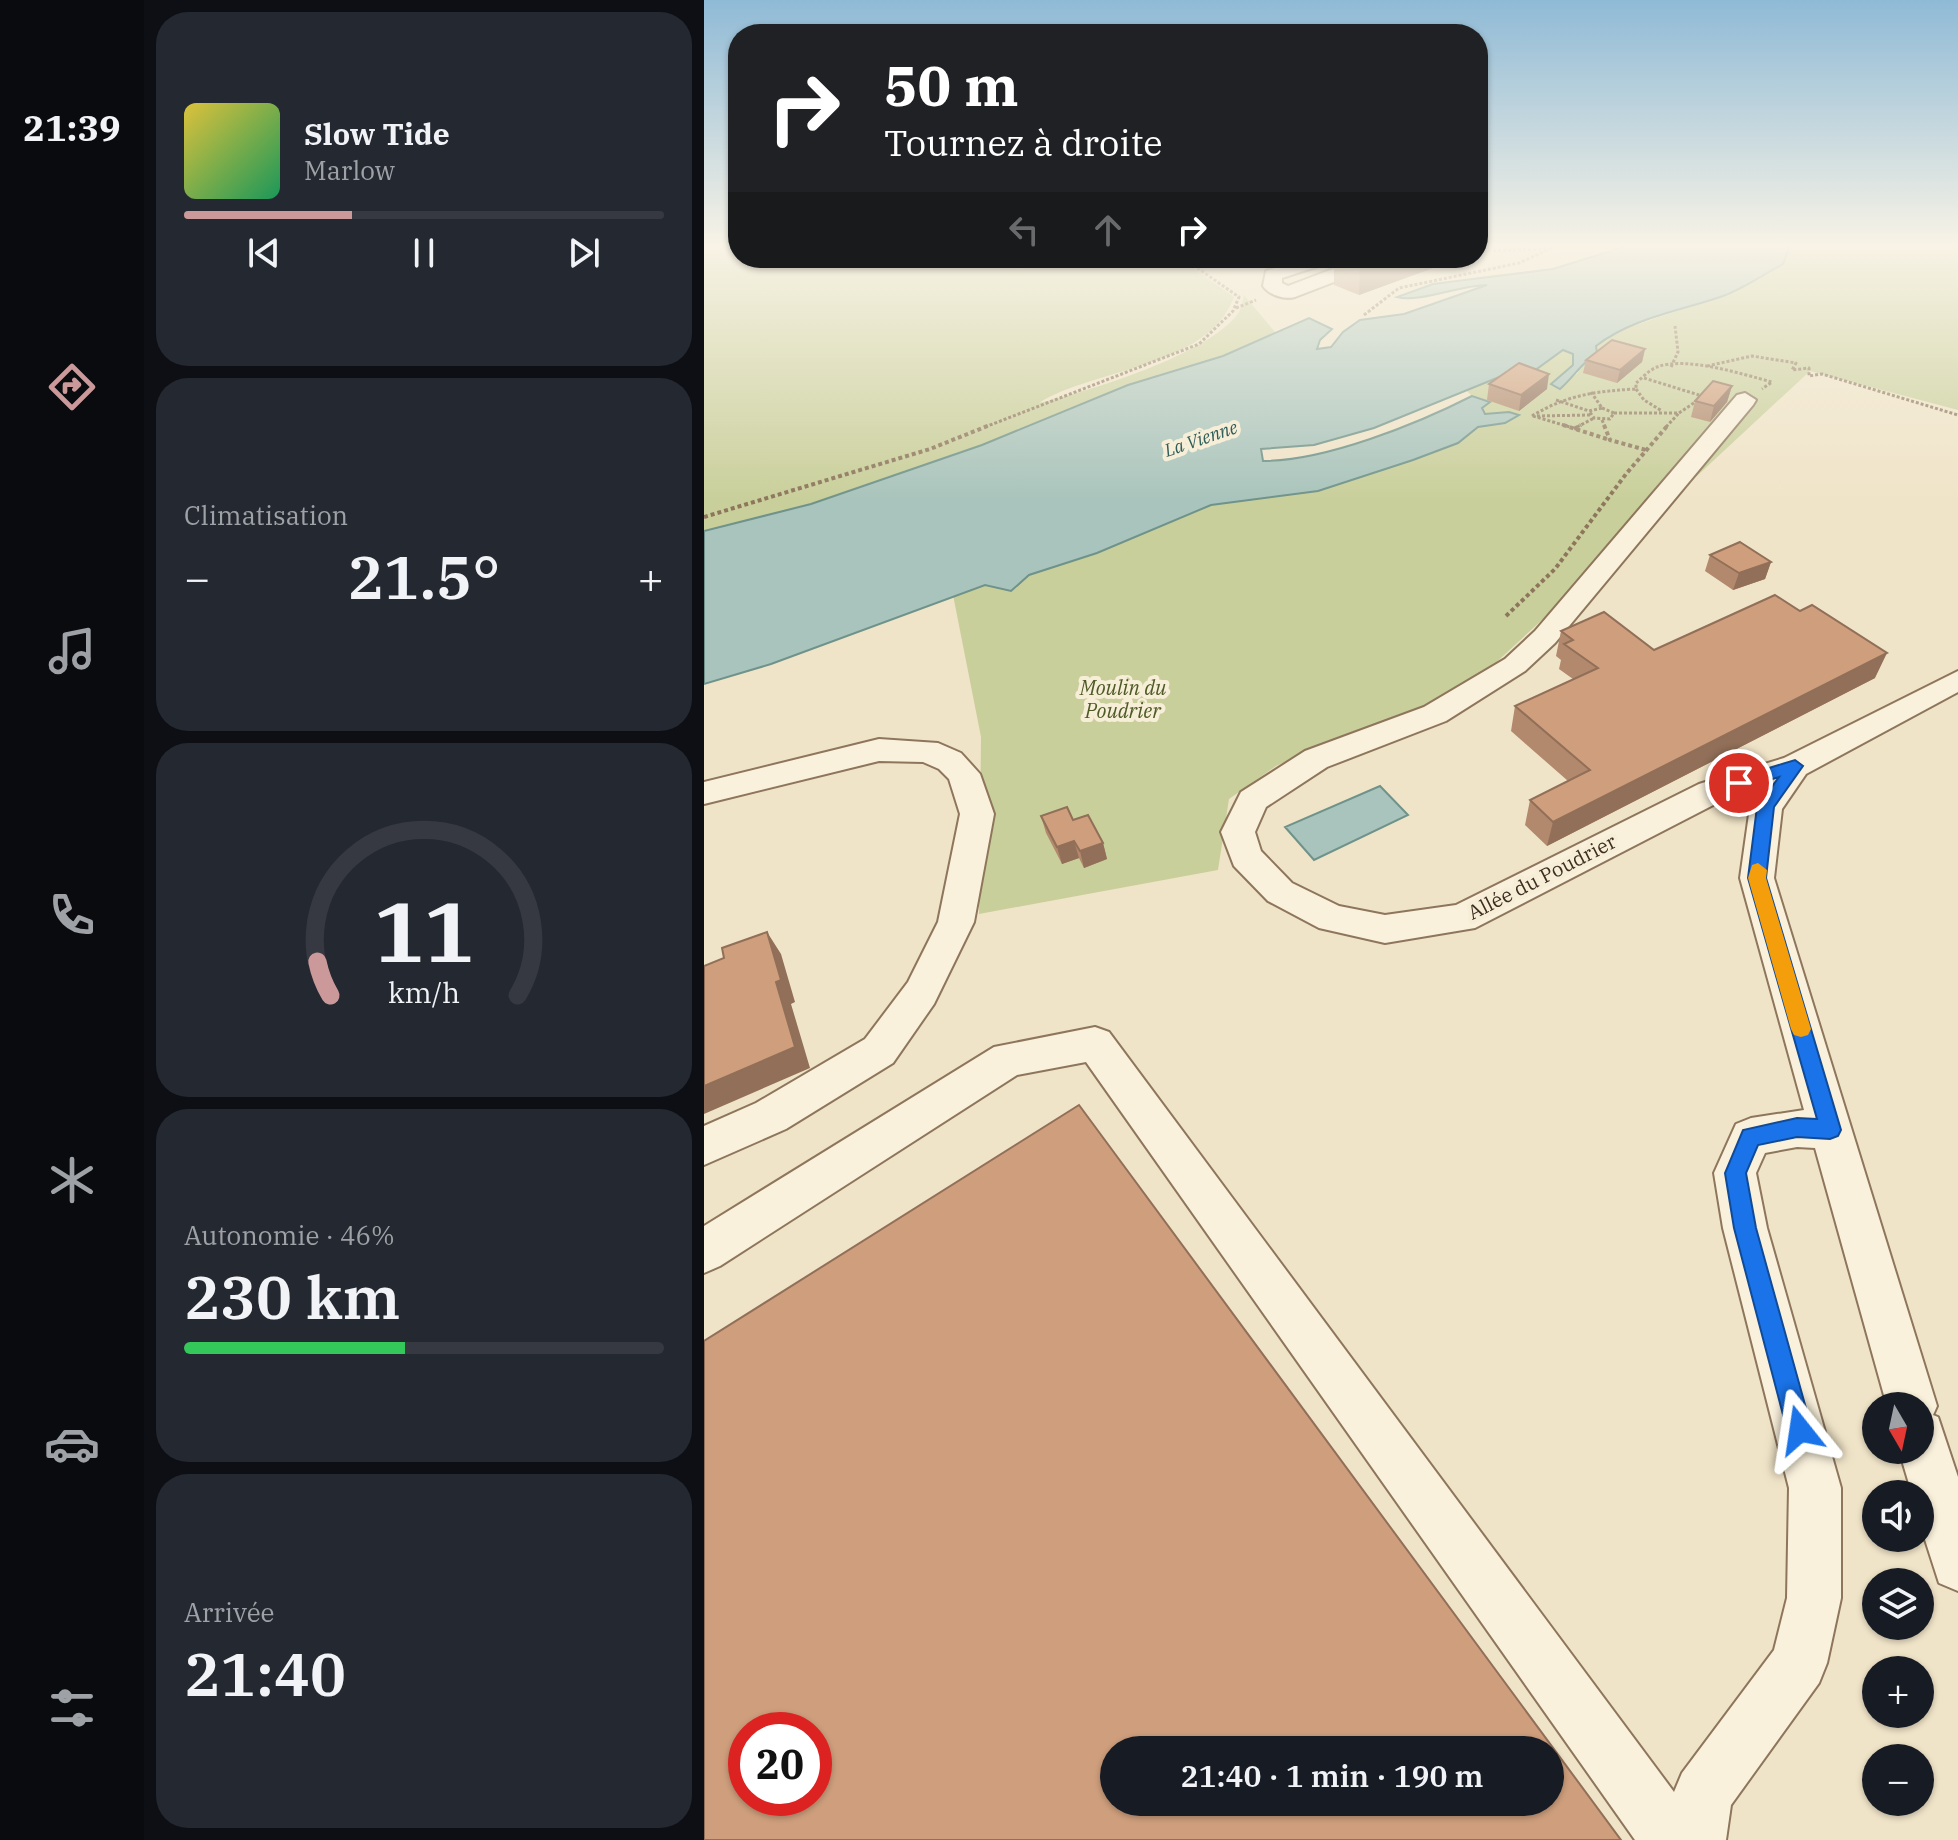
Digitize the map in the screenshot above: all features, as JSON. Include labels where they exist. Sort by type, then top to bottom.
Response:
[{"type":"street","name":"Allée du Poudrier","points":[[1750,397],[1545,637],[1515,665],[1435,714],[1316,759],[1253,800],[1238,832],[1246,857],[1280,892],[1332,918],[1385,929],[1462,918],[1711,792],[1795,766],[1958,680]]},
{"type":"street","points":[[704,793],[879,750],[927,751],[950,761],[964,774],[977,814],[956,922],[921,993],[879,1051],[771,1116],[704,1146]]},
{"type":"street","points":[[1795,766],[1766,807],[1757,878],[1908,1392]]},
{"type":"street","points":[[704,1251],[1008,1059],[1095,1044],[1672,1840]]},
{"type":"street","points":[[1696,1840],[1703,1794],[1799,1663],[1814,1598],[1815,1488],[1745,1228],[1735,1173],[1751,1137],[1797,1128],[1830,1130]]},
{"type":"street","points":[[1929,1464],[1958,1564]]},
{"type":"path","points":[[704,517],[930,449],[1199,344],[1215,329]]},
{"type":"path","points":[[1671,367],[1678,352],[1675,329]]},
{"type":"path","points":[[1702,367],[1762,356],[1796,363],[1792,370],[1809,368],[1809,376],[1822,374],[1958,415]]},
{"type":"path","points":[[1506,616],[1555,569],[1646,450],[1679,413],[1700,396],[1716,392],[1750,397],[1772,382],[1737,371],[1657,367],[1636,383],[1636,389],[1644,400],[1665,413]]},
{"type":"path","points":[[1643,378],[1700,396]]},
{"type":"path","points":[[1532,416],[1556,400],[1591,392],[1636,389]]},
{"type":"path","points":[[1591,392],[1602,408],[1614,413],[1679,413]]},
{"type":"path","points":[[1556,400],[1602,420],[1610,419],[1614,413]]},
{"type":"path","points":[[1574,429],[1602,408]]},
{"type":"path","points":[[1532,416],[1591,414]]},
{"type":"path","points":[[1532,416],[1646,450]]},
{"type":"path","points":[[1602,420],[1610,440]]},
{"type":"green space","points":[[704,329],[1211,329],[1175,353],[1062,391],[1039,403],[1146,369],[1203,342],[1223,329],[1273,329],[1276,333],[1223,356],[1128,385],[982,445],[811,504],[704,531]]},
{"type":"green space","name":"Moulin du Poudrier","points":[[1958,329],[1958,410],[1810,371],[1489,669],[1420,711],[1326,744],[1276,766],[1229,799],[1218,870],[979,914],[981,737],[953,595],[985,585],[1011,591],[1029,575],[1097,553],[1211,505],[1318,491],[1458,443],[1478,427],[1505,423],[1509,412],[1485,414],[1482,408],[1489,402],[1467,391],[1509,373],[1534,371],[1563,350],[1574,354],[1573,365],[1552,384],[1577,374],[1596,346],[1618,331]]},
{"type":"water","name":"La Vienne","points":[[1284,329],[1332,329],[1320,340],[1317,349],[1331,347],[1347,329],[1623,329],[1596,346],[1597,353],[1560,389],[1551,384],[1573,365],[1573,354],[1563,350],[1534,371],[1509,373],[1374,428],[1314,445],[1261,449],[1263,461],[1342,448],[1398,429],[1472,396],[1490,402],[1482,408],[1485,414],[1509,412],[1519,415],[1505,423],[1478,427],[1458,443],[1318,491],[1211,505],[1097,553],[1029,575],[1011,591],[985,585],[771,664],[704,684],[704,531],[811,504],[982,445],[1128,385],[1223,356]]},
{"type":"water","points":[[1380,786],[1408,815],[1314,860],[1285,827]]},
{"type":"building","points":[[1612,340],[1645,349],[1620,370],[1586,360]]},
{"type":"building","points":[[1519,363],[1549,374],[1521,395],[1489,384]]},
{"type":"building","points":[[1713,381],[1732,386],[1714,406],[1695,401]]},
{"type":"building","points":[[1740,542],[1771,562],[1739,573],[1710,555]]},
{"type":"building","points":[[1775,595],[1800,611],[1812,605],[1887,653],[1553,822],[1530,800],[1590,770],[1515,706],[1598,668],[1564,644],[1573,640],[1561,631],[1604,612],[1654,650]]},
{"type":"building","points":[[1067,807],[1073,820],[1088,815],[1103,843],[1080,851],[1074,841],[1057,847],[1041,816]]},
{"type":"building","points":[[767,932],[781,980],[776,982],[795,1047],[704,1086],[704,966],[724,958],[722,948]]},
{"type":"building","points":[[1079,1105],[1544,1736],[1100,1736],[1100,1816],[1564,1816],[1564,1763],[1621,1840],[704,1840],[704,1341]]},
{"type":"slow traffic","points":[[1758,870],[1757,878],[1801,1029]]},
{"type":"route","points":[[1739,783],[1795,766],[1766,807],[1757,878],[1830,1130],[1797,1128],[1751,1137],[1735,1173],[1745,1228],[1800,1430]]}]
